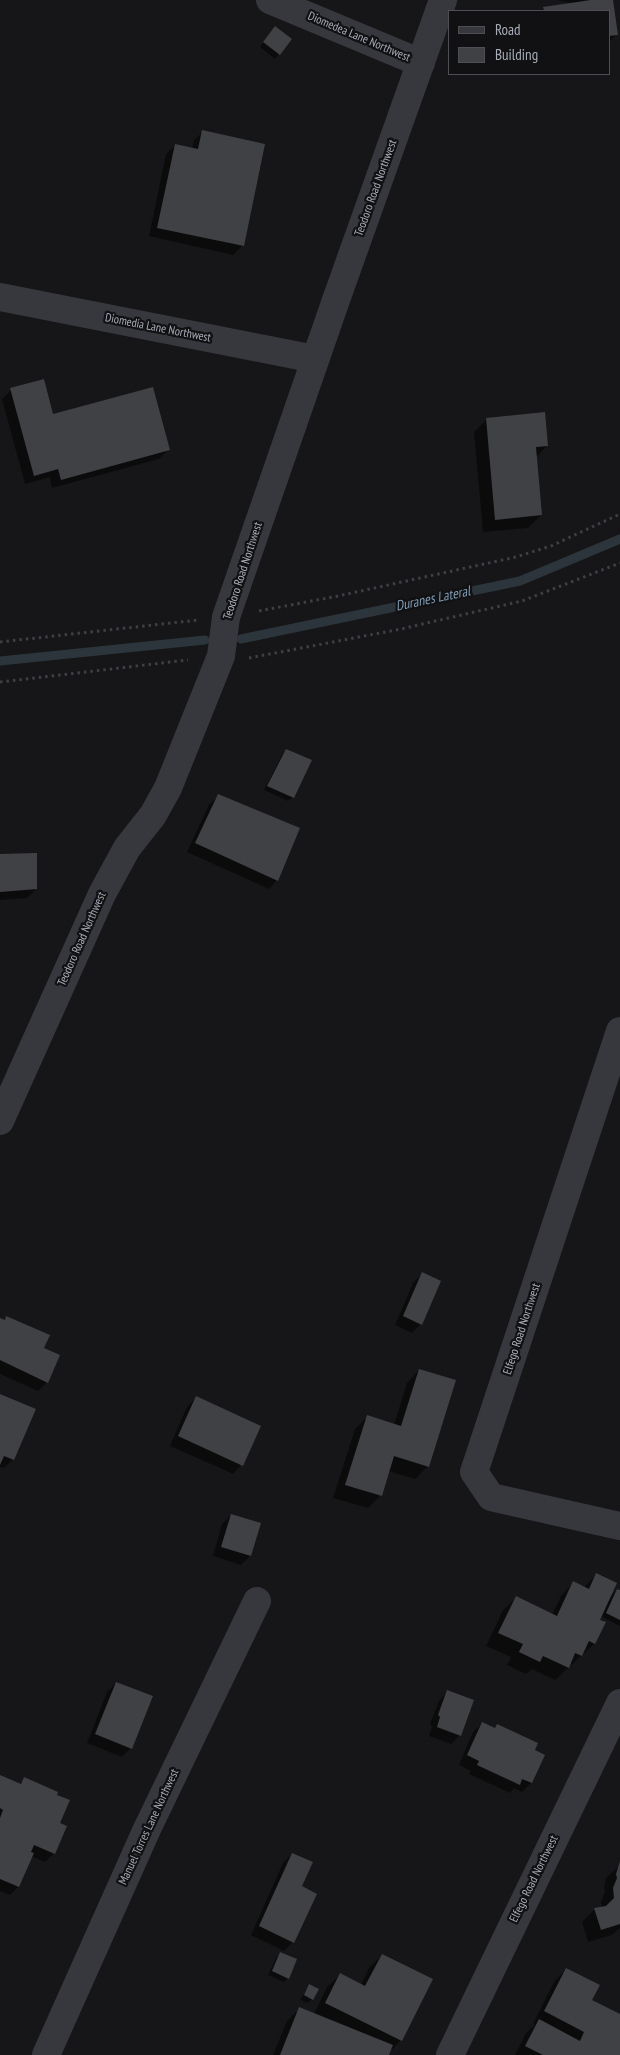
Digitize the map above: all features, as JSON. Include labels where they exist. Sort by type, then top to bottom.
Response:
[{"type":"street","name":"Diomedea Lane Northwest","points":[[270,0],[421,63]]},
{"type":"street","name":"Teodoro Road Northwest","points":[[0,1121],[102,894],[127,848],[153,815],[168,788],[221,656],[226,617],[315,359],[443,0]]},
{"type":"street","name":"Diomedia Lane Northwest","points":[[0,297],[315,359]]},
{"type":"street","name":"Elfego Road Northwest","points":[[620,1031],[474,1472],[491,1497],[620,1526]]},
{"type":"street","name":"Manuel Torres Lane Northwest","points":[[46,2055],[147,1828],[257,1601]]},
{"type":"street","name":"Elfego Road Northwest","points":[[450,2055],[620,1703]]},
{"type":"path","points":[[0,642],[226,617],[338,596],[516,557],[551,546],[620,514]]},
{"type":"path","points":[[0,682],[221,656],[254,658],[402,629],[513,604],[620,563]]},
{"type":"building","points":[[591,0],[613,0],[618,35],[610,36],[610,10],[544,10],[543,7]]},
{"type":"building","points":[[275,26],[292,39],[280,55],[263,42]]},
{"type":"building","points":[[202,130],[265,144],[244,246],[157,228],[175,144],[198,149]]},
{"type":"building","points":[[44,379],[53,414],[153,387],[170,450],[61,480],[58,469],[34,476],[10,388]]},
{"type":"building","points":[[545,412],[548,446],[536,447],[542,515],[495,520],[486,418]]},
{"type":"building","points":[[286,749],[312,760],[294,798],[267,786]]},
{"type":"building","points":[[218,794],[300,828],[278,881],[195,843]]},
{"type":"building","points":[[37,853],[37,889],[0,892],[0,854]]},
{"type":"building","points":[[422,1272],[441,1281],[422,1325],[403,1316]]},
{"type":"building","points":[[6,1316],[50,1335],[44,1348],[60,1355],[48,1383],[0,1360],[0,1318],[5,1320]]},
{"type":"building","points":[[419,1369],[456,1380],[429,1467],[394,1456],[382,1496],[345,1485],[367,1415],[401,1426]]},
{"type":"building","points":[[0,1394],[36,1409],[14,1460],[4,1456],[0,1465]]},
{"type":"building","points":[[196,1396],[261,1426],[243,1466],[178,1436]]},
{"type":"building","points":[[231,1514],[261,1523],[251,1556],[221,1547]]},
{"type":"building","points":[[596,1573],[617,1583],[600,1620],[606,1622],[595,1644],[589,1641],[582,1656],[575,1653],[569,1668],[543,1656],[540,1662],[519,1652],[523,1644],[498,1633],[516,1596],[557,1616],[573,1581],[589,1589]]},
{"type":"building","points":[[617,1589],[620,1590],[620,1620],[606,1613]]},
{"type":"building","points":[[116,1682],[153,1696],[132,1749],[95,1734]]},
{"type":"building","points":[[447,1690],[474,1700],[461,1736],[437,1727],[440,1717],[438,1715]]},
{"type":"building","points":[[482,1722],[495,1728],[497,1724],[538,1743],[535,1750],[545,1755],[532,1783],[522,1779],[520,1785],[477,1765],[479,1761],[467,1755]]},
{"type":"building","points":[[0,1775],[21,1784],[24,1777],[58,1792],[57,1795],[70,1800],[60,1823],[67,1826],[55,1854],[34,1845],[31,1852],[34,1853],[19,1887],[0,1879],[0,1818],[3,1810],[0,1808]]},
{"type":"building","points":[[292,1853],[313,1862],[302,1886],[317,1894],[294,1943],[259,1926]]},
{"type":"building","points":[[620,1861],[620,1924],[601,1930],[594,1908],[606,1906],[614,1898],[613,1888]]},
{"type":"building","points":[[280,1952],[297,1959],[289,1979],[272,1971]]},
{"type":"building","points":[[382,1954],[433,1979],[402,2041],[325,2003],[340,1973],[365,1986]]},
{"type":"building","points":[[566,1968],[600,1985],[592,2000],[620,2014],[620,2055],[543,2055],[525,2046],[539,2019],[580,2041],[584,2032],[544,2011]]},
{"type":"building","points":[[309,1984],[319,1989],[313,2000],[304,1995]]},
{"type":"building","points":[[299,2007],[393,2045],[389,2055],[280,2055]]},
{"type":"waterway","name":"Duranes Lateral","points":[[241,639],[520,581],[620,539]]},
{"type":"waterway","name":"Duranes Lateral","points":[[0,661],[205,640]]}]
